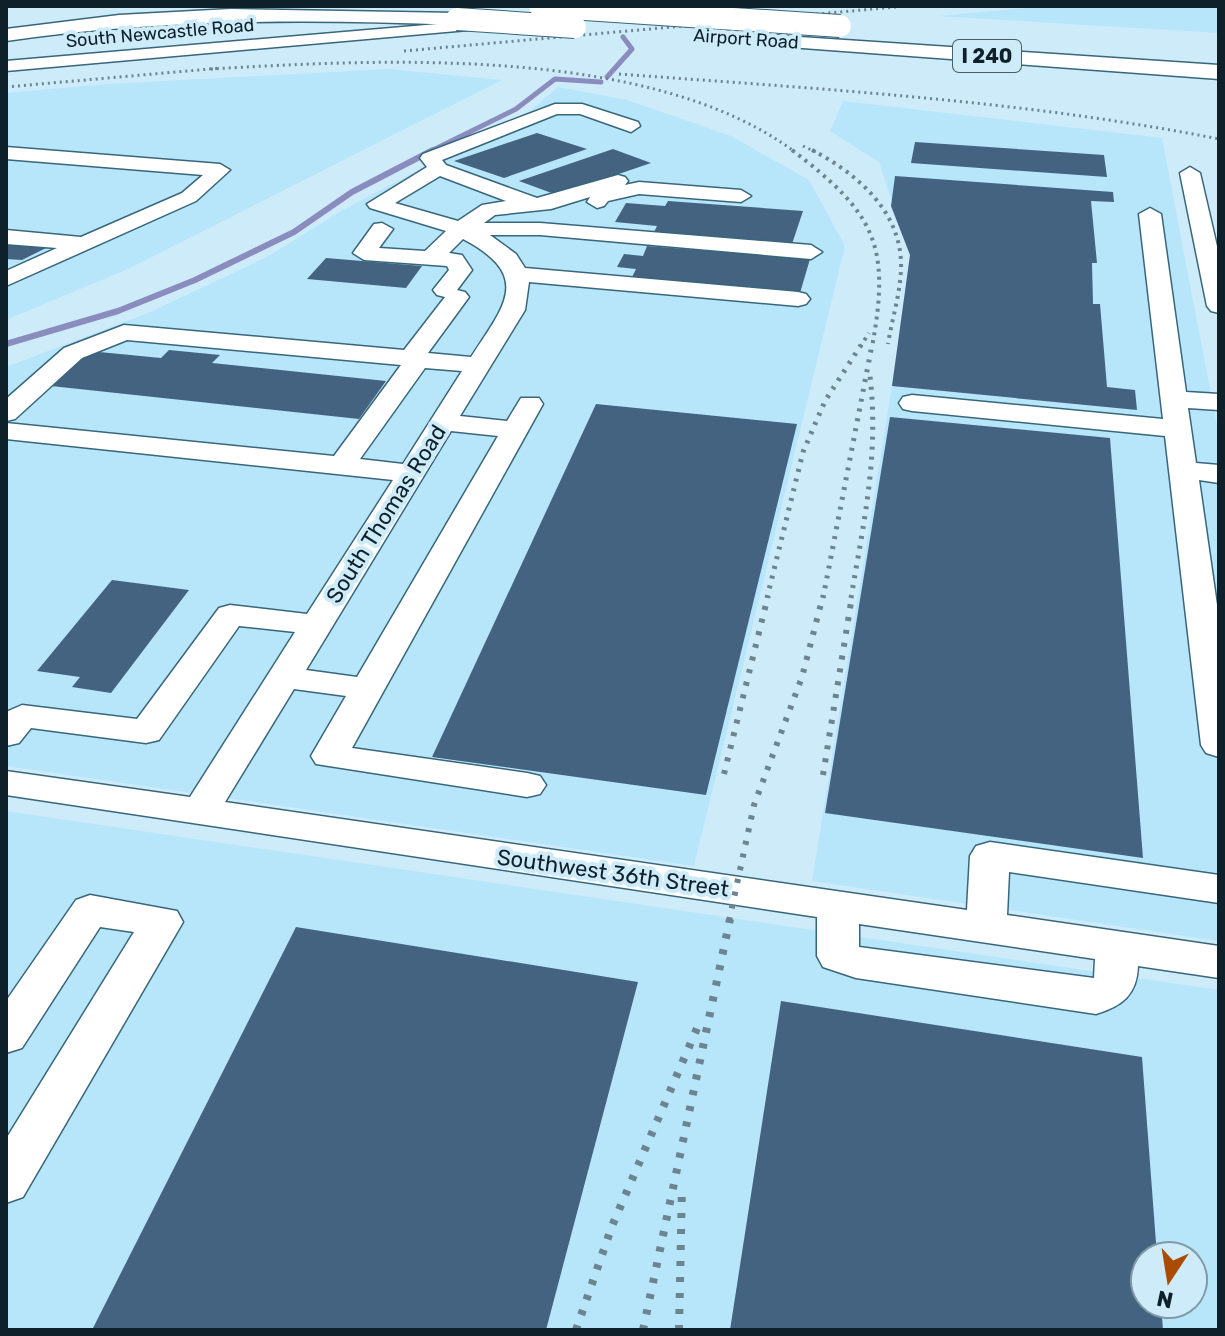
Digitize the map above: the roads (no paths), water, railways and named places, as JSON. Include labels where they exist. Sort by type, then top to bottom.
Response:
[{"type":"highway","points":[[273,6],[408,16]]},
{"type":"highway","name":"Airport Road","points":[[538,6],[1219,52]]},
{"type":"highway","points":[[6,35],[96,22],[195,14],[408,16]]},
{"type":"highway","name":"Airport Road","points":[[408,16],[1219,72]]},
{"type":"street","name":"South Newcastle Road","points":[[6,66],[700,6]]},
{"type":"street","points":[[536,205],[439,169],[430,158],[555,109],[582,109],[631,126]]},
{"type":"street","points":[[6,153],[220,170],[189,197],[90,244],[6,279]]},
{"type":"street","points":[[439,169],[377,204],[461,229],[492,245],[506,257],[517,274],[798,299]]},
{"type":"street","points":[[1190,173],[1219,306]]},
{"type":"street","points":[[403,211],[468,180]]},
{"type":"street","points":[[430,259],[461,229],[489,209],[551,203],[618,181]]},
{"type":"street","points":[[577,279],[600,197],[639,188],[741,196]]},
{"type":"street","points":[[1150,214],[1183,470],[1205,528],[1219,745]]},
{"type":"street","points":[[341,466],[414,359],[461,270],[454,260],[364,253],[382,229]]},
{"type":"street","points":[[461,229],[592,233],[811,252]]},
{"type":"street","points":[[6,237],[90,244]]},
{"type":"street","points":[[1156,256],[1209,260]]},
{"type":"street","points":[[6,263],[37,266]]},
{"type":"street","name":"South Thomas Road","points":[[200,812],[513,310],[519,293],[517,274]]},
{"type":"street","points":[[6,413],[73,353],[124,332],[479,365]]},
{"type":"street","points":[[1174,399],[1219,402]]},
{"type":"street","points":[[912,403],[1178,429]]},
{"type":"street","points":[[444,422],[523,417],[329,756],[527,785]]},
{"type":"street","points":[[6,431],[412,473]]},
{"type":"street","points":[[1183,470],[1219,474]]},
{"type":"street","points":[[6,735],[22,716],[146,732],[230,615],[317,625]]},
{"type":"street","points":[[285,677],[368,689]]},
{"type":"street","name":"Southwest 36th Street","points":[[6,783],[1219,962]]},
{"type":"street","points":[[986,928],[990,856],[1219,889]]},
{"type":"street","points":[[838,906],[838,956],[847,961],[901,969],[1096,997],[1108,994],[1115,986],[1116,947]]},
{"type":"street","points":[[6,1036],[90,910],[162,922],[6,1182]]},
{"type":"waterway","points":[[607,77],[632,49],[623,37]]},
{"type":"waterway","points":[[432,150],[516,109],[555,79],[601,82]]},
{"type":"waterway","points":[[6,344],[118,311],[195,280],[294,232],[352,192],[432,150]]},
{"type":"railway","points":[[404,51],[907,6]]},
{"type":"railway","points":[[211,69],[433,63],[514,67],[592,76],[667,92],[736,117],[793,151]]},
{"type":"railway","points":[[6,87],[221,68]]},
{"type":"railway","points":[[619,74],[995,105],[1219,139]]},
{"type":"railway","points":[[803,146],[813,151]]},
{"type":"railway","points":[[793,151],[842,193],[859,213],[870,234],[877,256],[879,282],[872,347]]},
{"type":"railway","points":[[813,151],[861,183],[886,213],[894,230],[900,249],[901,269],[888,344]]},
{"type":"railway","points":[[860,347],[869,333]]},
{"type":"railway","points":[[767,598],[803,452],[825,401],[861,345]]},
{"type":"railway","points":[[823,598],[872,345]]},
{"type":"railway","points":[[851,598],[871,461],[870,376]]},
{"type":"railway","points":[[724,774],[768,596]]},
{"type":"railway","points":[[729,921],[754,805],[802,677],[823,596]]},
{"type":"railway","points":[[823,775],[852,596]]},
{"type":"railway","points":[[643,1330],[730,919]]},
{"type":"railway","points":[[576,1330],[612,1226],[698,1026]]},
{"type":"railway","points":[[679,1330],[682,1186]]}]
